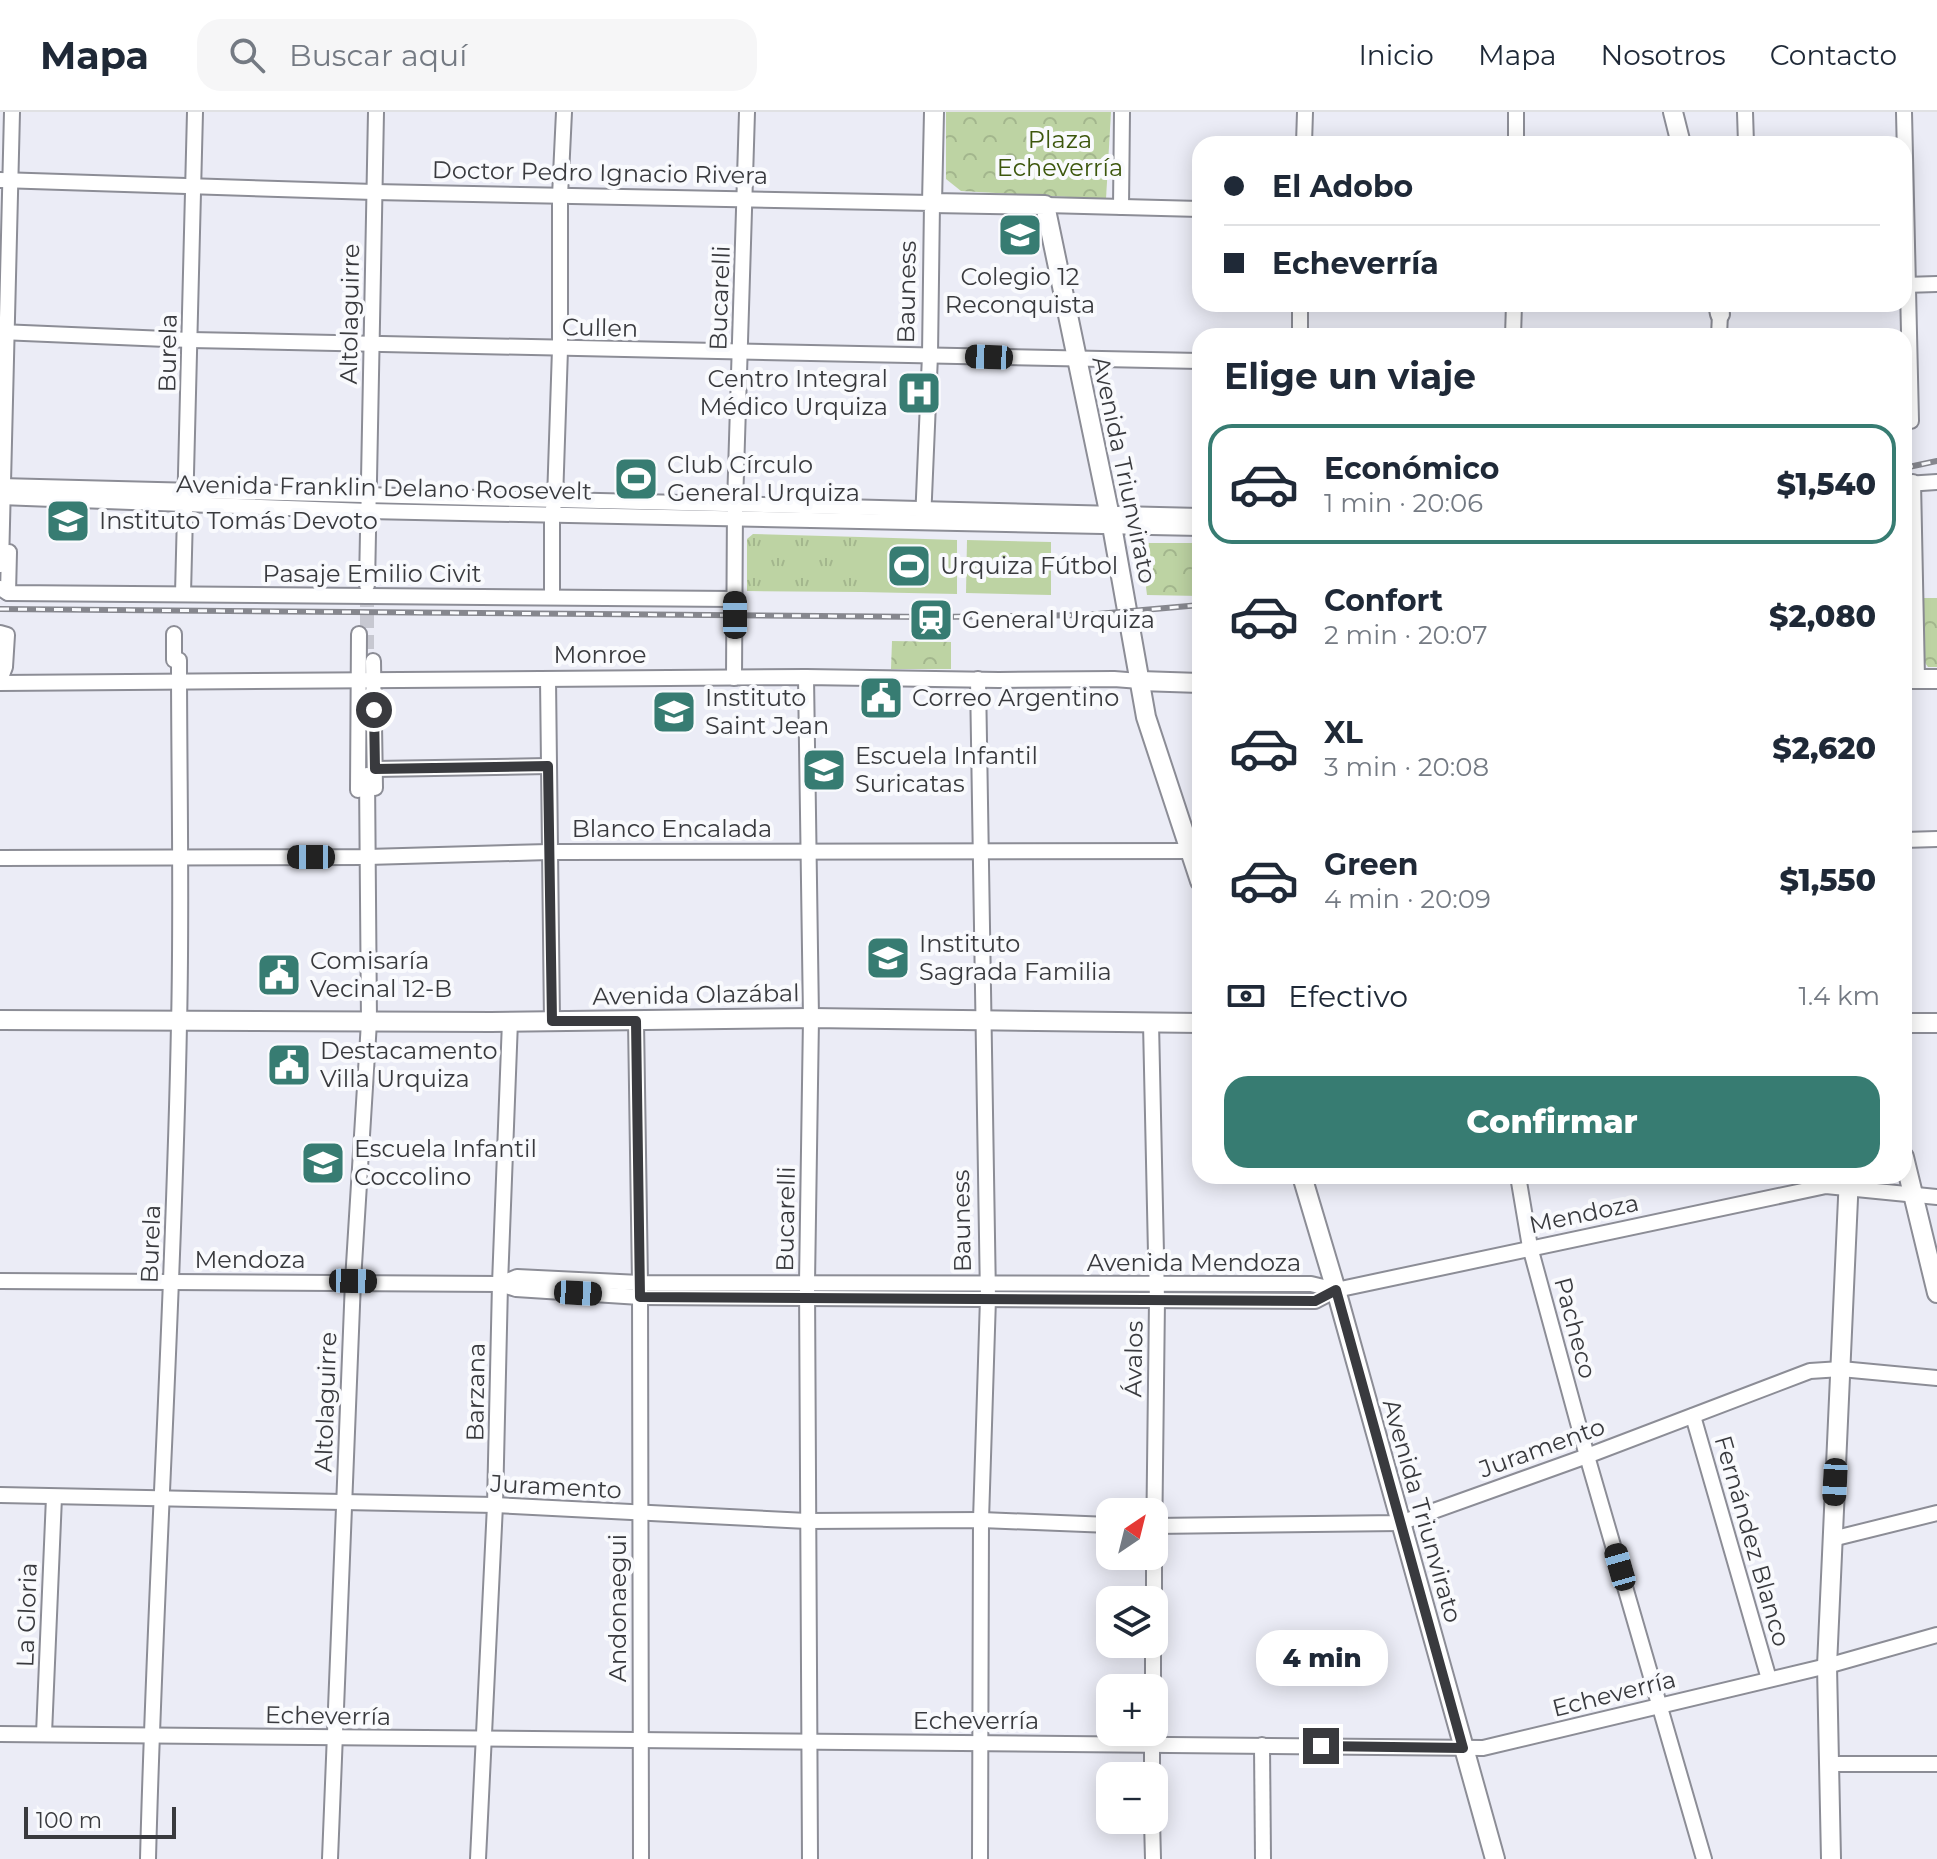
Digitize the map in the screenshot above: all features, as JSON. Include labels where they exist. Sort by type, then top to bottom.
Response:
[{"type":"main road","name":"Bauness","points":[[932,203],[934,112]]},
{"type":"main road","points":[[1673,112],[1679,136]]},
{"type":"main road","name":"Doctor Pedro Ignacio Rivera","points":[[932,203],[1045,205]]},
{"type":"main road","name":"Avenida Triunvirato","points":[[1045,205],[1155,747],[1192,843]]},
{"type":"main road","points":[[1912,679],[1937,679]]},
{"type":"main road","name":"Monroe","points":[[1140,681],[1192,683]]},
{"type":"main road","name":"Avenida Olazábal","points":[[0,1020],[369,1022],[811,1018],[1192,1023]]},
{"type":"main road","points":[[1912,1023],[1937,1023]]},
{"type":"main road","name":"Avenida Triunvirato","points":[[1304,1184],[1495,1859]]},
{"type":"main road","points":[[1831,1859],[1827,1666],[1848,1184]]},
{"type":"main road","points":[[1910,1184],[1937,1293]]},
{"type":"street","points":[[1,565],[5,180],[12,112]]},
{"type":"street","name":"Burela","points":[[183,594],[195,112]]},
{"type":"street","name":"Altolaguirre","points":[[367,592],[362,524],[368,514],[376,112]]},
{"type":"street","points":[[552,597],[564,112]]},
{"type":"street","name":"Bucarelli","points":[[734,678],[747,112]]},
{"type":"street","points":[[1121,207],[1122,112]]},
{"type":"street","points":[[1304,136],[1305,112]]},
{"type":"street","points":[[1516,112],[1516,136]]},
{"type":"street","points":[[1745,112],[1746,136]]},
{"type":"street","points":[[1904,112],[1904,136]]},
{"type":"street","name":"Doctor Pedro Ignacio Rivera","points":[[5,180],[374,192],[932,203]]},
{"type":"street","name":"Bauness","points":[[924,515],[932,203]]},
{"type":"street","name":"Doctor Pedro Ignacio Rivera","points":[[1045,205],[1192,209]]},
{"type":"street","points":[[1912,285],[1937,284]]},
{"type":"street","name":"Cullen","points":[[4,332],[560,349],[1192,361]]},
{"type":"street","points":[[1912,483],[1937,482]]},
{"type":"street","points":[[1,494],[10,512],[4,591]]},
{"type":"street","name":"Avenida Franklin Delano Roosevelt","points":[[1,494],[186,499],[368,495],[553,507],[1110,520],[1192,527]]},
{"type":"street","name":"Avenida Franklin Delano Roosevelt","points":[[186,499],[368,514],[553,507]]},
{"type":"street","name":"Avenida Franklin Delano Roosevelt","points":[[1110,520],[1192,516]]},
{"type":"street","name":"Pasaje Emilio Civit","points":[[4,591],[183,594],[367,592],[735,599]]},
{"type":"street","points":[[0,633],[7,635],[5,667],[0,682]]},
{"type":"street","name":"Burela","points":[[148,1859],[172,1282],[179,1022],[179,660],[174,660],[174,634]]},
{"type":"street","name":"Altolaguirre","points":[[330,1859],[353,1281],[369,1022],[366,854],[373,840],[366,681],[359,634]]},
{"type":"street","name":"Altolaguirre","points":[[366,854],[358,842],[366,681],[373,661]]},
{"type":"street","name":"Bucarelli","points":[[806,677],[811,1018],[807,1521],[810,1859]]},
{"type":"street","name":"Monroe","points":[[0,682],[806,677],[1140,681]]},
{"type":"street","points":[[548,679],[552,1021]]},
{"type":"street","name":"Bauness","points":[[978,679],[987,1291],[981,1520],[980,1859]]},
{"type":"street","points":[[371,772],[548,766]]},
{"type":"street","points":[[1912,840],[1937,839]]},
{"type":"street","name":"Blanco Encalada","points":[[0,858],[549,852],[1192,851]]},
{"type":"street","name":"Barzana","points":[[478,1859],[495,1505],[510,1021]]},
{"type":"street","name":"Andonaegui","points":[[636,1021],[641,1859]]},
{"type":"street","name":"Ávalos","points":[[1151,1023],[1156,1293],[1154,1498]]},
{"type":"street","name":"Pacheco","points":[[1519,1184],[1530,1247],[1587,1456],[1704,1859]]},
{"type":"street","name":"Mendoza","points":[[1336,1290],[1837,1184]]},
{"type":"street","name":"Mendoza","points":[[1859,1184],[1937,1197]]},
{"type":"street","name":"Avenida Mendoza","points":[[500,1284],[517,1277],[640,1290],[1156,1293],[1311,1284],[1336,1290]]},
{"type":"street","name":"Mendoza","points":[[0,1281],[500,1284]]},
{"type":"street","name":"Juramento","points":[[1168,1526],[1400,1523],[1810,1371],[1841,1369],[1937,1378]]},
{"type":"street","name":"Fernández Blanco","points":[[1693,1416],[1769,1679]]},
{"type":"street","name":"Juramento","points":[[0,1495],[495,1505],[807,1521],[981,1520],[1096,1524]]},
{"type":"street","name":"La Gloria","points":[[44,1734],[54,1497]]},
{"type":"street","points":[[1832,1539],[1937,1513]]},
{"type":"street","name":"Echeverría","points":[[1168,1739],[1262,1745],[1483,1748],[1827,1666],[1937,1635]]},
{"type":"street","name":"Echeverría","points":[[0,1734],[980,1743],[1096,1740]]},
{"type":"street","points":[[1262,1745],[1263,1859]]},
{"type":"street","points":[[1828,1764],[1937,1764]]},
{"type":"street","points":[[1152,1834],[1153,1859]]},
{"type":"green space","name":"Plaza Echeverría","points":[[946,112],[1111,112],[1106,199],[961,191],[946,179]]},
{"type":"green space","points":[[753,534],[861,537],[861,592],[747,591],[747,539]]},
{"type":"green space","name":"Urquiza Fútbol","points":[[861,537],[957,540],[957,594],[861,592]]},
{"type":"green space","name":"Urquiza Fútbol","points":[[967,540],[1051,542],[1051,595],[966,593]]},
{"type":"green space","points":[[1145,543],[1192,543],[1192,596],[1147,595],[1141,548]]},
{"type":"green space","points":[[1922,598],[1937,598],[1937,667],[1928,667],[1923,660]]},
{"type":"green space","points":[[892,641],[951,642],[951,669],[891,669]]},
{"type":"tunnel","points":[[0,599],[1,565]]},
{"type":"tunnel","points":[[367,585],[367,775]]},
{"type":"railway","points":[[1912,466],[1937,461]]},
{"type":"railway","points":[[0,609],[933,617],[1086,615],[1192,606]]},
{"type":"place","name":"Colegio 12 Reconquista","points":[[1020,235]]},
{"type":"place","name":"Centro Integral Médico Urquiza","points":[[919,393]]},
{"type":"place","name":"Club Círculo General Urquiza","points":[[636,479]]},
{"type":"place","name":"Instituto Tomás Devoto","points":[[68,521]]},
{"type":"place","name":"Urquiza Fútbol","points":[[909,566]]},
{"type":"place","name":"General Urquiza","points":[[931,620]]},
{"type":"place","name":"Correo Argentino","points":[[881,698]]},
{"type":"place","name":"Instituto Saint Jean","points":[[674,712]]},
{"type":"place","name":"Escuela Infantil Suricatas","points":[[824,770]]},
{"type":"place","name":"Instituto Sagrada Familia","points":[[888,958]]},
{"type":"place","name":"Comisaría Vecinal 12-B","points":[[279,975]]},
{"type":"place","name":"Destacamento Villa Urquiza","points":[[289,1065]]},
{"type":"place","name":"Escuela Infantil Coccolino","points":[[323,1163]]},
{"type":"route","points":[[374,710],[375,769],[548,766],[552,1021],[636,1021],[640,1297],[1315,1301],[1336,1290],[1463,1748],[1321,1746]]}]
